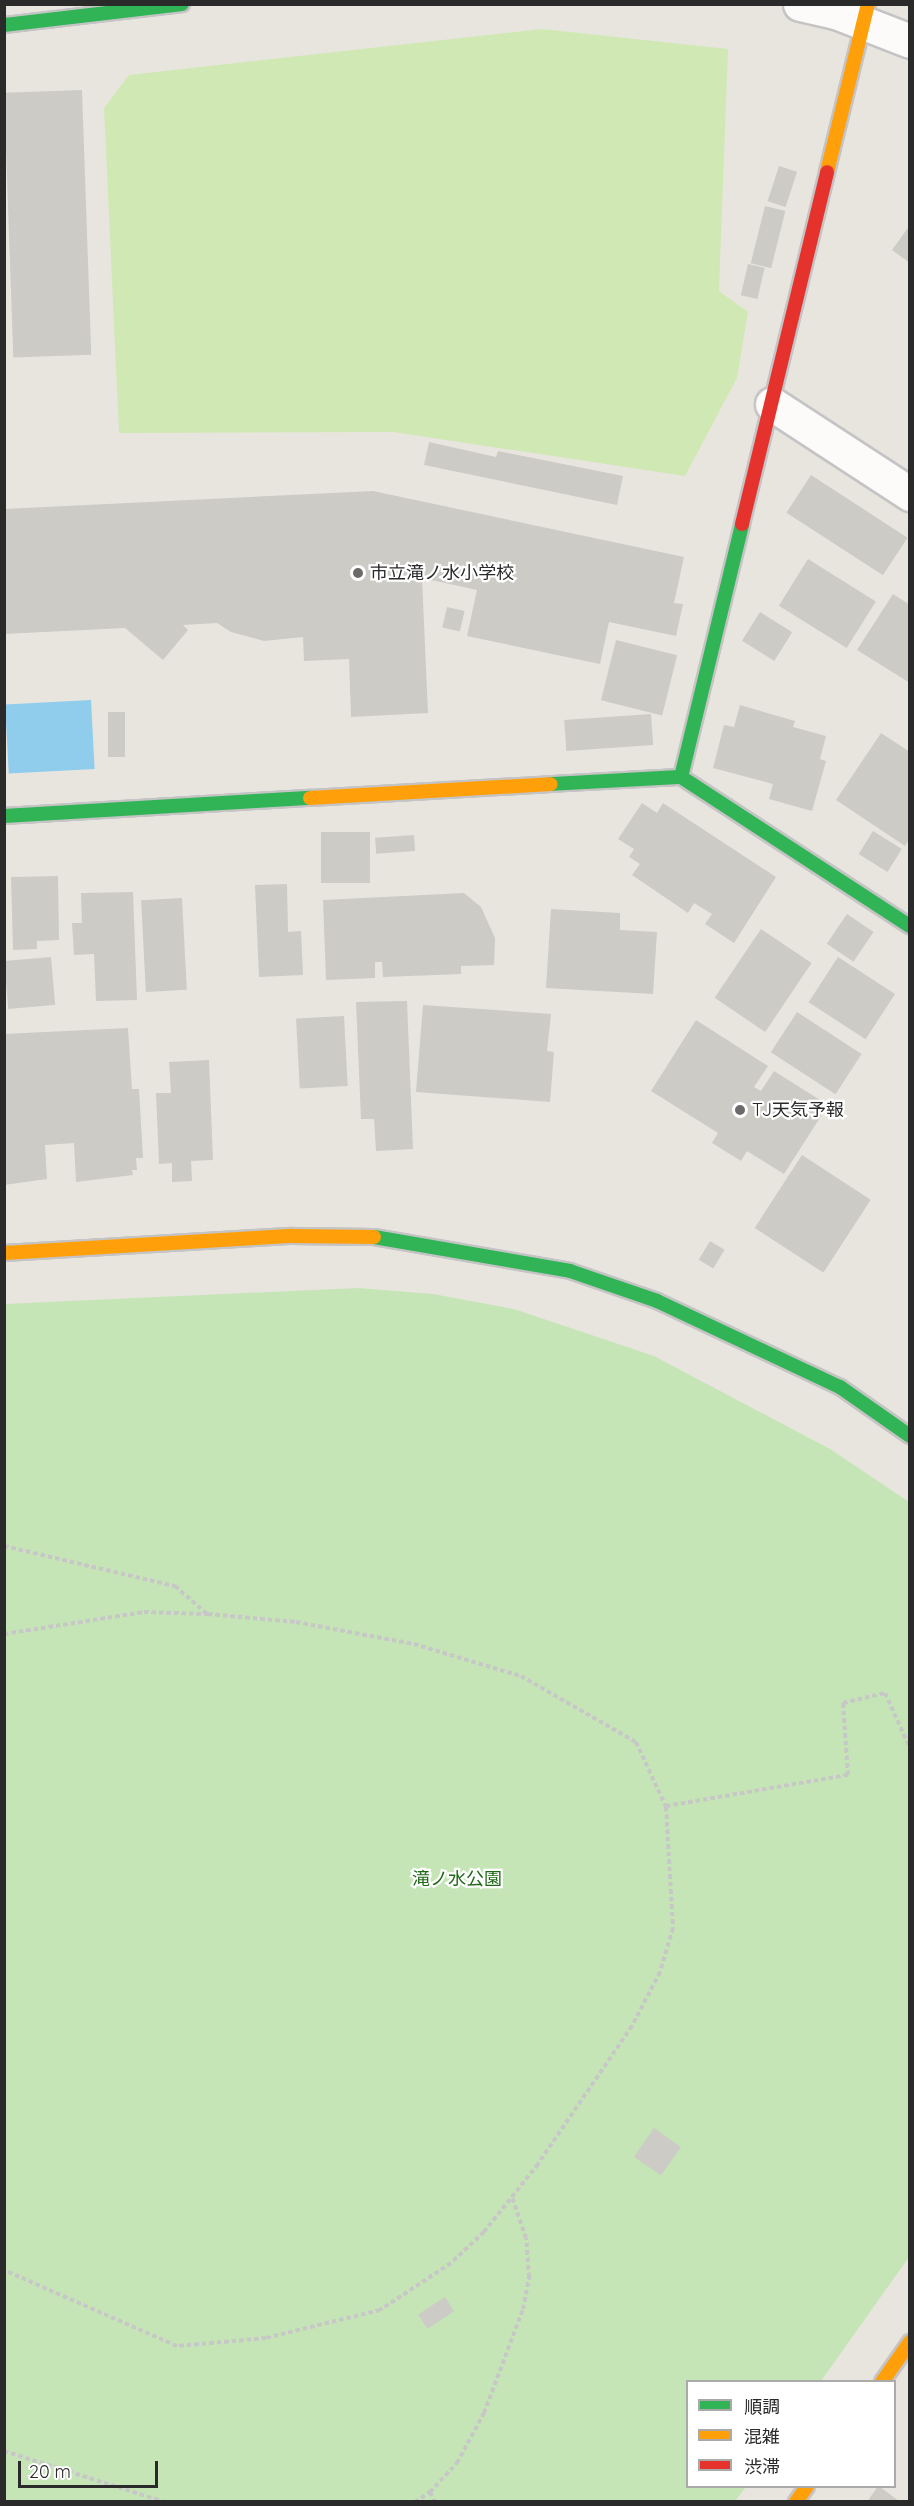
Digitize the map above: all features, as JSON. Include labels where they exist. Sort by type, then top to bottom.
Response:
[{"type":"street","points":[[4,26],[182,4]]},
{"type":"street","points":[[800,4],[866,14],[909,41]]},
{"type":"street","points":[[681,777],[866,14]]},
{"type":"street","points":[[772,404],[909,494]]},
{"type":"street","points":[[4,816],[681,777],[909,926]]},
{"type":"street","points":[[4,1253],[292,1236],[381,1237],[570,1271],[657,1301],[787,1361],[840,1387],[909,1436]]},
{"type":"street","points":[[883,2380],[909,2342]]},
{"type":"street","points":[[796,2502],[806,2488]]},
{"type":"path","points":[[4,1546],[175,1586],[208,1614]]},
{"type":"path","points":[[4,1634],[144,1612],[208,1614],[296,1622],[414,1644],[521,1676],[636,1742],[666,1807],[673,1928],[660,1972],[632,2026],[512,2197],[451,2263],[380,2310],[266,2338],[177,2346],[4,2270]]},
{"type":"path","points":[[666,1807],[848,1774],[843,1703],[885,1693],[909,1748]]},
{"type":"path","points":[[415,2502],[430,2492],[457,2463],[484,2413],[523,2309],[530,2277],[526,2238],[512,2197]]},
{"type":"path","points":[[4,2451],[165,2502]]},
{"type":"path","points":[[430,2492],[435,2502]]},
{"type":"green space","points":[[542,29],[728,49],[719,291],[748,312],[737,378],[685,476],[393,432],[119,433],[104,108],[129,75]]},
{"type":"green space","name":"滝ノ水公園","points":[[358,1288],[433,1294],[514,1309],[654,1356],[830,1449],[909,1502],[909,2257],[822,2380],[686,2380],[686,2488],[745,2488],[735,2501],[5,2501],[5,1304]]},
{"type":"water","points":[[91,700],[95,769],[9,773],[5,705]]},
{"type":"building","points":[[82,90],[91,355],[13,358],[4,93]]},
{"type":"building","points":[[779,166],[797,172],[786,207],[768,201]]},
{"type":"building","points":[[765,206],[785,211],[771,268],[751,263]]},
{"type":"building","points":[[910,225],[910,263],[892,250]]},
{"type":"building","points":[[748,264],[765,268],[757,299],[741,295]]},
{"type":"building","points":[[429,442],[496,457],[498,451],[623,476],[617,505],[424,465]]},
{"type":"building","points":[[811,475],[907,538],[883,575],[786,513]]},
{"type":"building","points":[[373,491],[684,557],[674,603],[683,604],[676,636],[609,622],[600,664],[467,636],[477,590],[422,578],[428,713],[351,717],[349,659],[304,661],[303,637],[264,641],[231,632],[217,623],[183,625],[188,630],[163,660],[125,628],[4,634],[4,509]]},
{"type":"building","points":[[808,559],[876,601],[847,648],[779,606]]},
{"type":"building","points":[[893,594],[910,605],[910,683],[857,650]]},
{"type":"building","points":[[447,607],[465,611],[460,632],[442,627]]},
{"type":"building","points":[[760,612],[792,632],[774,661],[742,641]]},
{"type":"building","points":[[616,640],[677,655],[662,715],[601,700]]},
{"type":"building","points":[[740,705],[795,721],[793,727],[826,736],[820,759],[826,761],[812,811],[769,799],[773,784],[713,768],[724,725],[734,727]]},
{"type":"building","points":[[108,712],[125,712],[125,757],[108,757]]},
{"type":"building","points":[[651,714],[653,745],[566,751],[564,720]]},
{"type":"building","points":[[881,733],[910,752],[910,838],[905,846],[836,800]]},
{"type":"building","points":[[642,803],[657,813],[663,803],[776,877],[734,943],[705,924],[712,914],[694,903],[688,913],[632,875],[640,864],[629,857],[634,849],[618,839]]},
{"type":"building","points":[[873,831],[902,849],[888,872],[859,854]]},
{"type":"building","points":[[321,832],[370,832],[370,883],[321,883]]},
{"type":"building","points":[[414,835],[415,851],[376,854],[375,838]]},
{"type":"building","points":[[58,876],[59,940],[37,941],[37,949],[13,950],[11,877]]},
{"type":"building","points":[[287,884],[288,932],[301,931],[303,975],[259,977],[255,885]]},
{"type":"building","points":[[133,892],[137,1000],[96,1001],[94,954],[74,955],[72,923],[82,923],[81,893]]},
{"type":"building","points":[[464,893],[481,907],[495,938],[494,965],[461,966],[461,974],[383,977],[382,962],[375,962],[375,978],[326,980],[323,900]]},
{"type":"building","points":[[182,898],[187,990],[146,992],[141,900]]},
{"type":"building","points":[[551,909],[620,913],[620,930],[657,932],[653,994],[546,988]]},
{"type":"building","points":[[847,914],[874,932],[853,962],[827,944]]},
{"type":"building","points":[[761,929],[812,963],[765,1032],[715,998]]},
{"type":"building","points":[[51,957],[55,1005],[8,1009],[4,961]]},
{"type":"building","points":[[838,957],[895,994],[866,1039],[809,1002]]},
{"type":"building","points":[[407,1001],[413,1149],[376,1151],[374,1119],[361,1119],[356,1002]]},
{"type":"building","points":[[423,1005],[551,1014],[547,1051],[554,1052],[550,1102],[416,1092]]},
{"type":"building","points":[[797,1012],[862,1054],[835,1094],[771,1052]]},
{"type":"building","points":[[344,1016],[348,1086],[300,1088],[296,1019]]},
{"type":"building","points":[[696,1020],[768,1066],[754,1087],[761,1091],[774,1071],[828,1105],[784,1174],[747,1151],[741,1161],[712,1143],[718,1133],[651,1091]]},
{"type":"building","points":[[128,1028],[132,1089],[139,1089],[143,1158],[136,1158],[137,1170],[132,1170],[133,1175],[76,1182],[74,1143],[45,1145],[47,1179],[4,1185],[4,1034]]},
{"type":"building","points":[[209,1060],[213,1160],[191,1161],[192,1181],[172,1182],[172,1163],[159,1164],[156,1093],[171,1093],[169,1062]]},
{"type":"building","points":[[802,1155],[871,1200],[823,1273],[755,1228]]},
{"type":"building","points":[[710,1241],[725,1250],[713,1269],[699,1260]]},
{"type":"building","points":[[654,2128],[681,2147],[661,2176],[634,2157]]},
{"type":"building","points":[[445,2297],[454,2311],[427,2329],[418,2314]]},
{"type":"building","points":[[877,2488],[882,2488],[900,2502],[867,2502]]},
{"type":"traffic: fast","points":[[4,25],[182,4]]},
{"type":"traffic: fast","points":[[681,777],[742,524]]},
{"type":"traffic: fast","points":[[551,784],[681,777],[910,926]]},
{"type":"traffic: fast","points":[[4,816],[310,798]]},
{"type":"traffic: fast","points":[[374,1237],[570,1271],[657,1301],[840,1387],[910,1436]]},
{"type":"traffic: slow","points":[[827,172],[868,4]]},
{"type":"traffic: slow","points":[[310,798],[551,784]]},
{"type":"traffic: slow","points":[[4,1253],[292,1236],[374,1237]]},
{"type":"traffic: slow","points":[[883,2380],[910,2342]]},
{"type":"traffic: slow","points":[[796,2502],[806,2488]]},
{"type":"traffic: jam","points":[[742,524],[827,172]]},
{"type":"place","name":"市立滝ノ水小学校","points":[[358,573]]},
{"type":"place","name":"TJ天気予報","points":[[740,1110]]}]
